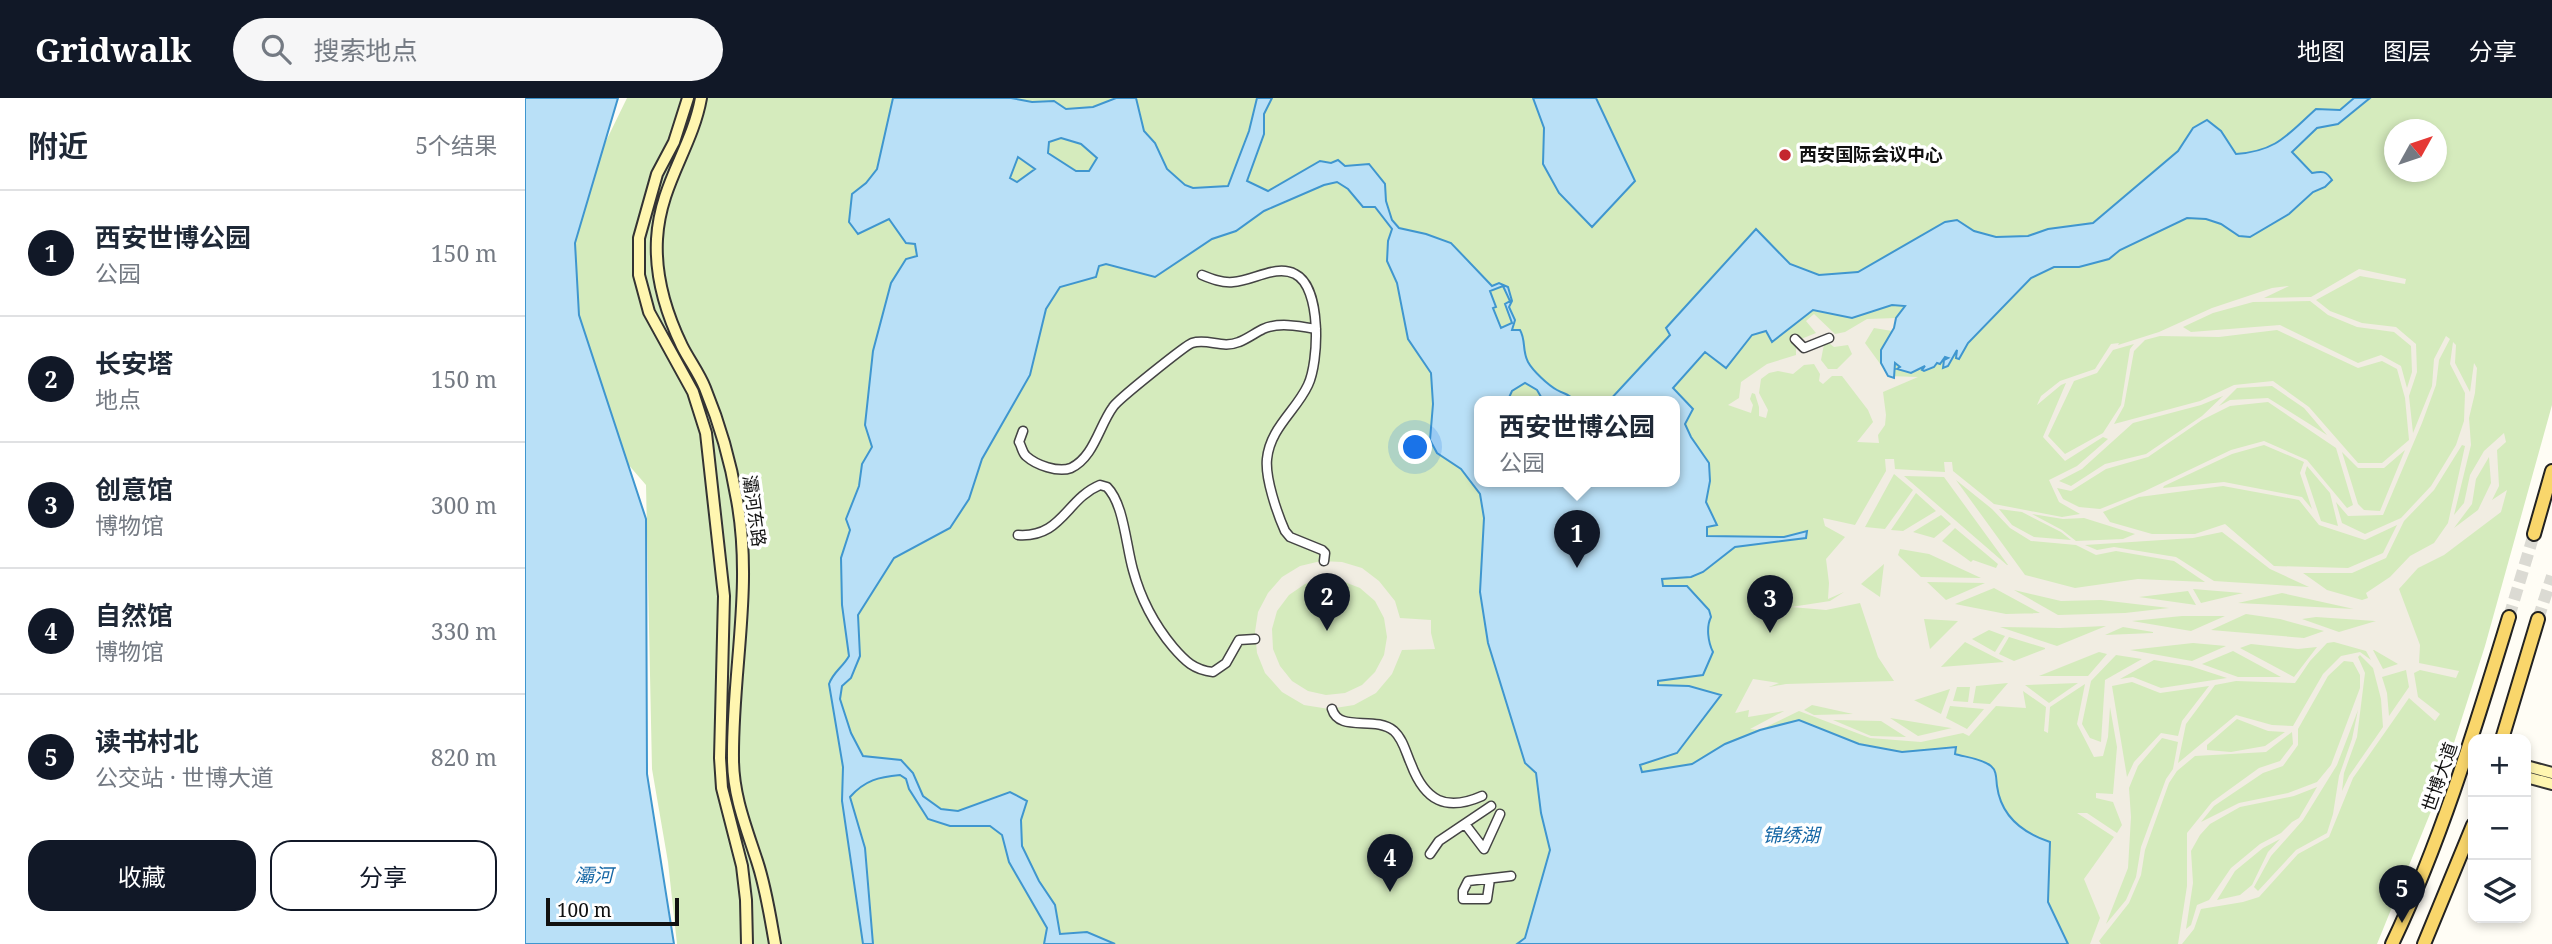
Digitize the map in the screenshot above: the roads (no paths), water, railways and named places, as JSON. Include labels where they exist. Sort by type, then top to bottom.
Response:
[{"type":"main road","points":[[2534,534],[2552,471]]},
{"type":"main road","name":"世博大道","points":[[2476,734],[2509,617]]},
{"type":"main road","points":[[2504,734],[2538,619]]},
{"type":"main road","name":"世博大道","points":[[2392,944],[2468,761]]},
{"type":"main road","points":[[2424,944],[2468,837]]},
{"type":"street","points":[[688,98],[674,142],[657,174],[639,237],[639,275],[649,312],[693,392],[706,433],[724,596],[720,758],[722,788],[742,866],[747,944]]},
{"type":"street","name":"灞河东路","points":[[701,98],[696,122],[662,203],[657,239],[659,271],[667,307],[682,346],[705,387],[730,466],[737,500],[743,540],[744,597],[733,758],[735,786],[758,862],[775,944]]},
{"type":"street","points":[[1202,275],[1216,281],[1231,282],[1286,271],[1298,275],[1309,292],[1316,316],[1312,374],[1308,386],[1272,441],[1267,457],[1267,471],[1285,531],[1290,537],[1322,550],[1325,553],[1324,561]]},
{"type":"street","points":[[1023,431],[1019,442],[1027,457],[1042,466],[1067,470],[1079,463],[1088,453],[1114,405],[1181,348],[1204,342],[1221,346],[1238,343],[1266,328],[1283,325],[1316,329]]},
{"type":"street","points":[[1795,339],[1804,348],[1829,338]]},
{"type":"street","points":[[1018,535],[1032,536],[1047,530],[1059,522],[1083,495],[1100,485],[1107,487],[1116,501],[1133,570],[1146,608],[1159,630],[1187,664],[1202,671],[1213,672],[1226,663],[1239,640],[1255,639]]},
{"type":"street","points":[[1332,709],[1334,715],[1342,721],[1380,723],[1391,729],[1402,742],[1415,775],[1436,799],[1455,805],[1482,796]]},
{"type":"street","points":[[2531,767],[2552,773]]},
{"type":"street","points":[[2531,778],[2552,784]]},
{"type":"street","points":[[1430,854],[1439,841],[1491,806]]},
{"type":"street","points":[[1465,824],[1484,849],[1500,814]]},
{"type":"street","points":[[731,824],[743,818]]},
{"type":"street","points":[[1490,879],[1511,876]]},
{"type":"water","name":"灞河","points":[[525,98],[618,98],[575,243],[579,315],[646,519],[647,774],[674,944],[525,944]]},
{"type":"water","name":"锦绣湖","points":[[893,98],[1011,98],[1032,102],[1054,101],[1066,109],[1093,107],[1116,98],[1136,98],[1144,131],[1155,143],[1167,169],[1185,185],[1193,188],[1228,186],[1249,131],[1257,98],[1272,98],[1264,114],[1264,134],[1247,181],[1268,191],[1320,161],[1331,163],[1338,160],[1345,166],[1369,164],[1385,184],[1386,201],[1392,220],[1399,228],[1451,243],[1492,286],[1499,283],[1508,287],[1512,301],[1509,307],[1515,320],[1512,330],[1520,330],[1528,362],[1545,381],[1569,396],[1540,396],[1537,390],[1525,383],[1512,391],[1510,396],[1474,396],[1474,486],[1461,469],[1437,453],[1430,440],[1433,404],[1431,373],[1408,339],[1397,283],[1387,261],[1392,229],[1375,207],[1363,207],[1348,189],[1337,182],[1264,211],[1236,231],[1212,239],[1155,277],[1106,264],[1099,266],[1096,277],[1060,287],[1046,309],[1030,375],[982,459],[969,499],[950,528],[894,558],[858,615],[860,656],[851,678],[842,686],[840,699],[851,733],[863,756],[901,760],[913,773],[923,796],[941,809],[958,811],[1010,792],[1027,801],[1021,820],[1022,846],[1039,881],[1055,905],[1060,934],[1087,932],[1115,944],[1044,944],[1047,928],[1009,862],[1002,835],[990,826],[950,826],[928,819],[909,789],[906,779],[900,775],[873,780],[850,797],[865,848],[873,944],[863,944],[842,801],[843,767],[829,684],[849,656],[842,605],[841,558],[850,530],[846,519],[859,486],[862,464],[872,447],[865,425],[873,351],[891,283],[906,259],[917,256],[915,244],[906,243],[889,219],[858,234],[849,222],[852,194],[866,183],[877,169]],"holes":[[[1061,138],[1081,144],[1097,158],[1089,171],[1076,171],[1048,153],[1049,142]],[[1018,157],[1035,169],[1017,182],[1010,178]],[[1503,286],[1510,301],[1505,304],[1512,323],[1501,328],[1490,291]]]},
{"type":"water","points":[[1533,98],[1596,98],[1635,181],[1592,227],[1559,193],[1543,164],[1544,128]]},
{"type":"water","name":"锦绣湖","points":[[2354,98],[2370,98],[2338,124],[2317,128],[2292,152],[2312,173],[2324,172],[2332,180],[2325,187],[2313,192],[2289,214],[2250,237],[2239,236],[2221,224],[2206,219],[2187,218],[2120,250],[2109,259],[2079,267],[2054,267],[2031,278],[1968,343],[1959,359],[1956,358],[1957,350],[1948,366],[1943,368],[1944,360],[1948,358],[1945,357],[1934,367],[1924,371],[1922,370],[1925,366],[1911,373],[1897,369],[1900,367],[1895,363],[1894,378],[1888,376],[1881,363],[1881,350],[1894,328],[1896,318],[1905,306],[1892,305],[1852,318],[1813,310],[1772,342],[1766,331],[1752,335],[1726,368],[1705,352],[1673,388],[1693,409],[1685,424],[1709,463],[1710,481],[1706,502],[1717,525],[1707,527],[1707,536],[1784,537],[1807,531],[1806,538],[1735,547],[1703,572],[1691,577],[1662,579],[1663,586],[1687,586],[1709,610],[1711,617],[1708,634],[1713,652],[1703,675],[1658,681],[1658,685],[1689,686],[1721,695],[1677,753],[1640,765],[1642,772],[1692,764],[1725,744],[1760,730],[1799,720],[1859,744],[1902,752],[1956,747],[1955,754],[1979,760],[1993,768],[1999,797],[2008,815],[2031,834],[2050,842],[2048,902],[2068,944],[1517,944],[1525,938],[1550,850],[1541,813],[1536,773],[1525,763],[1488,643],[1480,592],[1484,518],[1480,494],[1475,487],[1680,487],[1680,396],[1614,396],[1670,335],[1666,328],[1756,229],[1790,264],[1819,275],[1858,272],[1945,222],[1957,220],[1974,231],[1996,237],[2028,236],[2048,229],[2093,223],[2178,151],[2193,128],[2207,120],[2221,131],[2236,154],[2262,149],[2281,140],[2316,109],[2340,110]]},
{"type":"tunnel","points":[[2509,617],[2534,534]]},
{"type":"tunnel","points":[[2538,619],[2552,576]]},
{"type":"place","name":"西安国际会议中心","points":[[1785,155]]},
{"type":"place","name":"西安世博公园","points":[[1577,568]]},
{"type":"place","name":"长安塔","points":[[1327,631]]},
{"type":"place","name":"创意馆","points":[[1770,633]]},
{"type":"place","name":"自然馆","points":[[1390,892]]},
{"type":"place","name":"读书村北","points":[[2402,923]]}]
